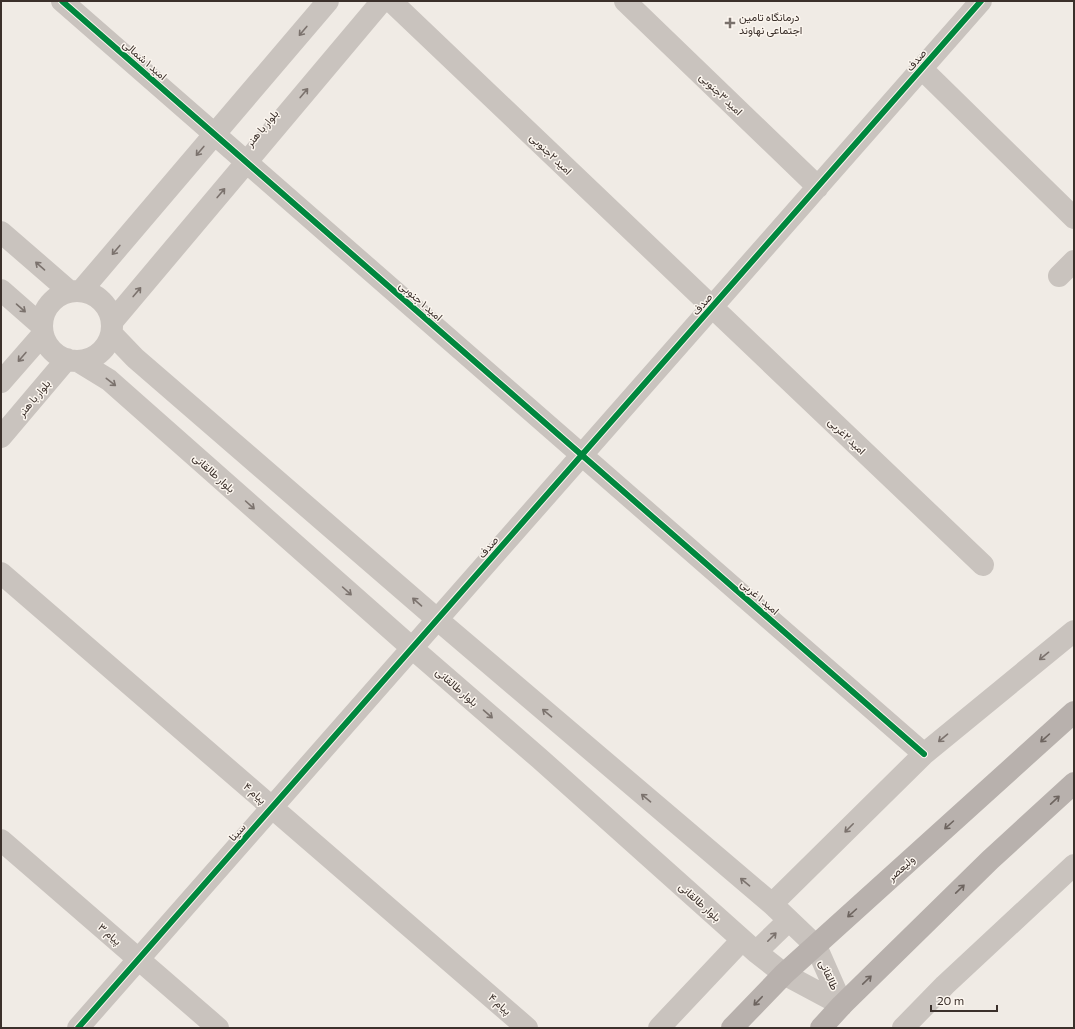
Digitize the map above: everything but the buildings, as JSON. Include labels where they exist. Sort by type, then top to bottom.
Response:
[{"type":"main road","name":"ولیعصر","points":[[732,1028],[784,974],[1074,712]]},
{"type":"main road","points":[[821,1028],[842,1004],[990,860],[1074,783]]},
{"type":"street","name":"امید ۱ شمالی","points":[[62,1],[246,162]]},
{"type":"street","name":"بلوار با هنر","points":[[112,328],[246,162],[382,1]]},
{"type":"street","name":"امید ۲جنوبی","points":[[391,1],[712,307]]},
{"type":"street","name":"امید ۳جنوبی","points":[[625,1],[818,187]]},
{"type":"street","name":"صدف","points":[[412,648],[981,1]]},
{"type":"street","points":[[75,291],[214,134],[319,4]]},
{"type":"street","points":[[922,69],[1074,218]]},
{"type":"street","name":"امید ۱ جنوبی","points":[[246,162],[582,455]]},
{"type":"street","points":[[1,232],[75,291]]},
{"type":"street","points":[[1059,276],[1074,261]]},
{"type":"street","points":[[1,290],[43,330]]},
{"type":"street","points":[[75,291],[93,294],[102,301],[109,311],[112,328],[107,345],[98,354],[89,359],[73,360],[57,354],[49,347],[43,330],[44,314],[50,304],[58,296],[75,291]]},
{"type":"street","name":"امید ۲غربی","points":[[712,307],[983,565]]},
{"type":"street","points":[[112,328],[135,358],[438,620],[772,904],[788,921],[816,946]]},
{"type":"street","points":[[1,382],[43,330]]},
{"type":"street","name":"بلوار با هنر","points":[[1,437],[73,360]]},
{"type":"street","name":"بلوار طالقانی","points":[[73,360],[109,380],[412,648],[539,758],[749,946],[784,974],[842,1004]]},
{"type":"street","name":"امید ۱ غربی","points":[[582,455],[924,754]]},
{"type":"street","name":"پیام ۴","points":[[1,573],[527,1028]]},
{"type":"street","points":[[772,904],[924,754],[1074,631]]},
{"type":"street","name":"سینا","points":[[78,1028],[412,648]]},
{"type":"street","name":"پیام ۳","points":[[1,840],[218,1028]]},
{"type":"street","points":[[903,1028],[945,984],[1074,866]]},
{"type":"street","points":[[659,1028],[749,946],[788,921]]},
{"type":"street","name":"طالقانی","points":[[816,946],[842,1004]]},
{"type":"cycle path","points":[[62,1],[924,754]]},
{"type":"cycle path","points":[[78,1028],[981,1]]},
{"type":"place","name":"درمانگاه تامین اجتماعی نهاوند","points":[[730,23]]}]
